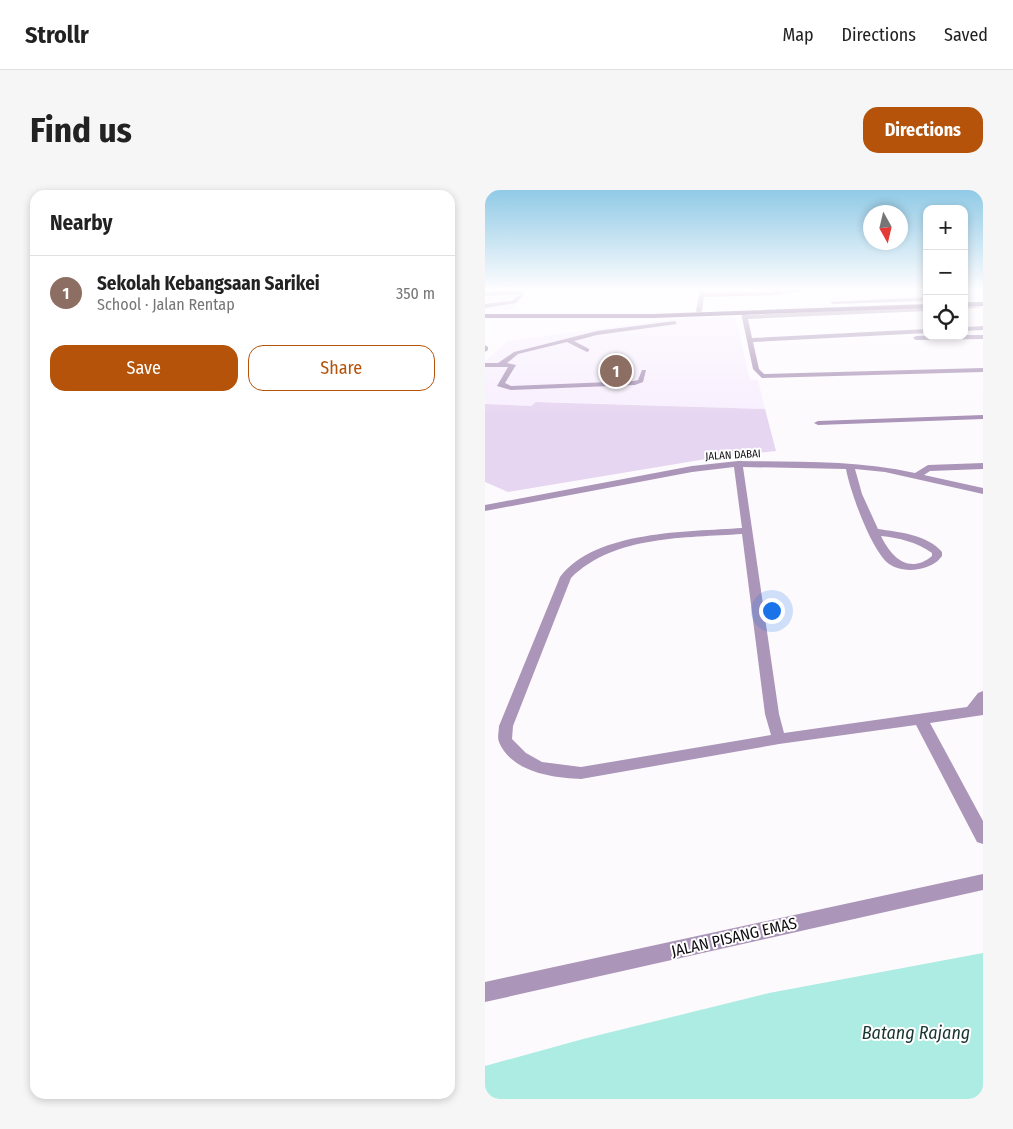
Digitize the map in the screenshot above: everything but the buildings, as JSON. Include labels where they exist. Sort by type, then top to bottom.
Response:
[{"type":"street","points":[[500,365],[516,353],[617,330]]},
{"type":"street","points":[[748,330],[756,369],[762,376],[983,370]]},
{"type":"street","points":[[750,340],[923,331]]},
{"type":"street","points":[[816,336],[829,340],[983,337]]},
{"type":"street","points":[[568,340],[587,350]]},
{"type":"street","points":[[555,350],[528,356],[513,365],[501,386],[536,388],[635,383],[641,381],[645,370]]},
{"type":"street","points":[[485,365],[513,365]]},
{"type":"street","points":[[818,423],[983,418]]},
{"type":"street","points":[[738,464],[772,714],[779,739]]},
{"type":"street","name":"JALAN DABAI","points":[[485,508],[692,469],[738,464],[850,466],[885,469],[983,491]]},
{"type":"street","points":[[850,466],[857,494],[874,532],[875,539],[887,556],[904,567],[929,563],[937,556],[937,552],[933,548],[921,543],[896,535],[874,532]]},
{"type":"street","points":[[917,476],[928,468],[983,466]]},
{"type":"street","points":[[948,484],[983,496]]},
{"type":"street","points":[[746,531],[665,538],[636,543],[606,550],[588,557],[573,567],[566,577],[506,726],[505,740],[514,752],[529,763],[553,772],[581,773],[779,739],[978,710],[983,696]]},
{"type":"street","points":[[920,718],[983,837]]},
{"type":"street","name":"JALAN PISANG EMAS","points":[[485,992],[983,882]]},
{"type":"shaded area","points":[[588,330],[738,330],[750,380],[758,380],[765,409],[552,402],[536,402],[531,406],[485,404],[485,362],[507,341]]},
{"type":"shaded area","points":[[536,402],[765,409],[776,451],[706,459],[508,492],[485,482],[485,404],[531,406]]},
{"type":"water","name":"Batang Rajang","points":[[983,953],[983,1099],[485,1099],[485,1066],[583,1039],[769,993]]},
{"type":"place","name":"Sekolah Kebangsaan Sarikei","points":[[616,371]]}]
